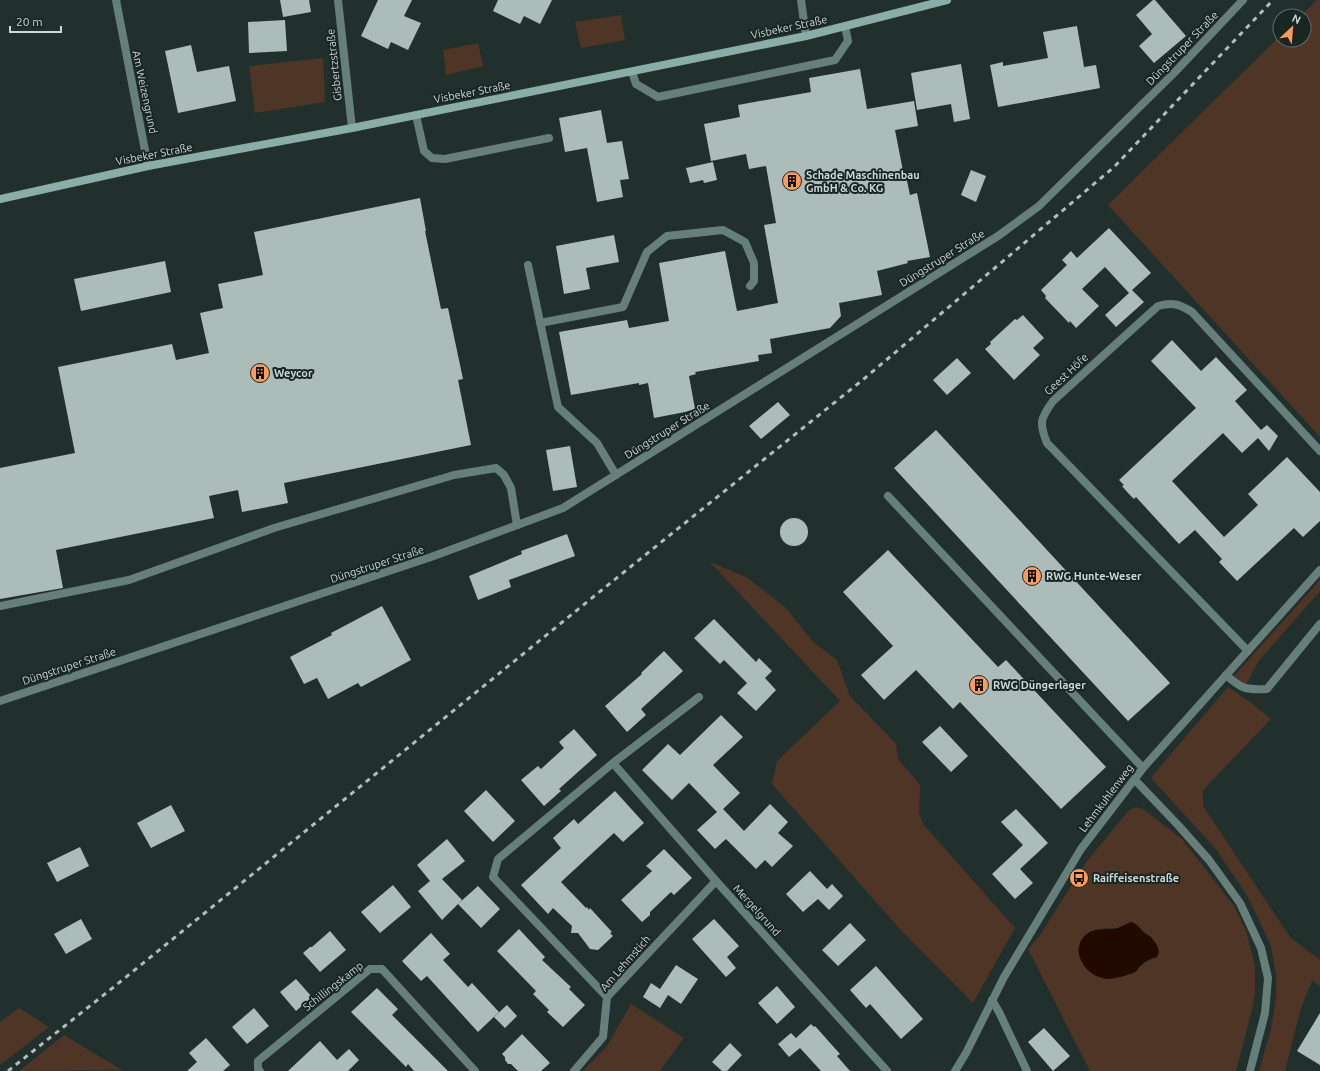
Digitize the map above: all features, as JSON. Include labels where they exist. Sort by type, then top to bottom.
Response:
[{"type":"street","name":"Am Weizengrund","points":[[116,0],[148,166]]},
{"type":"street","name":"Gisbertzstraße","points":[[338,0],[352,128]]},
{"type":"street","points":[[801,0],[806,36]]},
{"type":"street","name":"Visbeker Straße","points":[[0,199],[148,166],[352,128],[806,36],[947,0]]},
{"type":"street","name":"Düngstruper Straße","points":[[0,701],[423,560],[563,508],[998,236],[1039,206],[1175,72],[1243,0]]},
{"type":"street","points":[[632,72],[636,84],[658,97],[812,65],[835,60],[848,41],[845,26]]},
{"type":"street","points":[[416,115],[424,151],[432,158],[444,159],[549,138]]},
{"type":"street","points":[[540,323],[622,307],[647,252],[667,236],[723,230],[745,242],[754,263],[754,281],[750,286]]},
{"type":"street","points":[[528,265],[558,407],[597,443],[616,475]]},
{"type":"street","name":"Geest Höfe","points":[[1248,651],[1047,443],[1041,428],[1043,414],[1053,401],[1158,306],[1169,303],[1182,306],[1192,312],[1320,451]]},
{"type":"street","points":[[0,606],[129,580],[274,528],[454,475],[496,468],[504,475],[511,488],[517,525]]},
{"type":"street","points":[[888,496],[1143,768]]},
{"type":"street","name":"Lehmkuhlenweg","points":[[955,1071],[966,1053],[1004,977],[1072,862],[1143,768],[1320,570]]},
{"type":"street","points":[[1226,675],[1238,686],[1250,690],[1267,689],[1320,624]]},
{"type":"street","points":[[607,997],[493,877],[498,859],[614,763],[699,697]]},
{"type":"street","name":"Mergelgrund","points":[[614,763],[716,881],[886,1071]]},
{"type":"street","points":[[1135,780],[1178,824],[1209,860],[1240,903],[1261,948],[1268,978],[1265,1013],[1250,1071]]},
{"type":"street","name":"Am Lehmstich","points":[[574,1071],[604,1038],[607,997],[716,881]]},
{"type":"street","name":"Schillingskamp","points":[[260,1071],[258,1069],[258,1061],[370,969],[382,969],[474,1071]]},
{"type":"street","points":[[992,1000],[1000,1012],[1027,1071]]},
{"type":"shaded area","points":[[1317,0],[1320,0],[1320,437],[1108,205],[1272,44],[1272,48],[1312,48],[1312,8],[1309,8]]},
{"type":"shaded area","points":[[621,15],[625,40],[581,48],[575,22]]},
{"type":"shaded area","points":[[478,43],[483,66],[446,75],[443,50]]},
{"type":"shaded area","points":[[323,58],[325,102],[255,113],[249,66]]},
{"type":"shaded area","points":[[710,562],[746,577],[785,607],[813,642],[837,660],[850,696],[896,744],[898,759],[920,785],[919,813],[923,824],[1015,928],[973,1003],[898,927],[772,784],[777,761],[840,701]]},
{"type":"shaded area","points":[[1320,580],[1320,591],[1257,663],[1246,685],[1234,676]]},
{"type":"shaded area","points":[[1228,687],[1271,719],[1203,790],[1203,806],[1290,937],[1320,960],[1320,986],[1312,981],[1301,1008],[1285,1071],[1259,1071],[1271,1029],[1276,998],[1276,975],[1271,946],[1248,897],[1215,848],[1152,779],[1153,775]]},
{"type":"shaded area","points":[[1136,807],[1143,809],[1182,839],[1234,906],[1246,931],[1255,965],[1255,994],[1236,1071],[1090,1071],[1028,949],[1038,938],[1087,861],[1129,810]],"holes":[[[1132,922],[1151,937],[1157,957],[1144,963],[1134,973],[1084,966],[1078,952],[1082,941],[1088,933],[1106,928],[1118,928]]]},
{"type":"shaded area","points":[[1132,922],[1151,937],[1157,945],[1159,952],[1157,957],[1144,962],[1135,972],[1122,977],[1108,979],[1092,974],[1086,968],[1079,954],[1079,946],[1082,939],[1092,931],[1114,929]]},
{"type":"shaded area","points":[[631,1004],[684,1038],[660,1071],[583,1071],[607,1046]]},
{"type":"shaded area","points":[[19,1008],[49,1027],[0,1065],[0,1022]]},
{"type":"shaded area","points":[[64,1035],[122,1070],[19,1071]]},
{"type":"building","points":[[280,0],[309,0],[311,12],[283,17]]},
{"type":"building","points":[[378,0],[412,0],[404,16],[421,23],[408,50],[391,42],[388,49],[361,36]]},
{"type":"building","points":[[498,0],[552,0],[540,24],[524,16],[520,24],[493,11]]},
{"type":"building","points":[[1153,0],[1155,0],[1186,36],[1154,63],[1139,46],[1152,34],[1136,15]]},
{"type":"building","points":[[285,20],[287,51],[249,53],[248,22]]},
{"type":"building","points":[[1077,26],[1084,67],[1096,65],[1100,88],[998,107],[990,65],[1003,62],[1003,66],[1048,58],[1043,32]]},
{"type":"building","points":[[191,45],[197,72],[229,66],[236,101],[178,113],[165,51]]},
{"type":"building","points":[[961,64],[970,119],[954,122],[951,104],[917,110],[911,73]]},
{"type":"building","points":[[860,69],[867,109],[914,101],[918,126],[895,130],[904,176],[906,176],[910,195],[917,193],[930,257],[907,261],[908,263],[877,271],[882,295],[839,303],[841,316],[830,328],[770,339],[772,353],[758,355],[759,361],[695,372],[696,374],[689,376],[695,409],[654,418],[648,383],[639,385],[639,383],[571,395],[559,332],[627,320],[629,328],[669,321],[659,263],[725,251],[737,311],[778,303],[764,225],[776,223],[766,166],[749,169],[746,154],[711,161],[704,124],[740,117],[738,105],[811,92],[809,78]]},
{"type":"building","points":[[601,110],[607,143],[622,141],[629,179],[620,180],[623,197],[597,202],[587,148],[565,152],[559,118]]},
{"type":"building","points":[[713,162],[717,180],[704,183],[703,180],[690,183],[686,168]]},
{"type":"building","points":[[971,170],[986,176],[976,202],[961,195]]},
{"type":"building","name":"Weycor","points":[[420,198],[425,231],[441,309],[448,308],[463,379],[458,380],[471,445],[284,483],[288,503],[242,512],[238,490],[209,496],[214,518],[56,550],[63,588],[0,599],[0,468],[75,453],[58,367],[172,344],[176,360],[209,353],[200,313],[223,308],[218,284],[263,275],[254,232]]},
{"type":"building","points":[[1109,228],[1151,273],[1132,290],[1144,302],[1116,327],[1105,315],[1129,293],[1105,267],[1082,289],[1099,306],[1076,328],[1070,321],[1069,323],[1045,298],[1046,296],[1041,290],[1067,265],[1062,260],[1071,251],[1077,258]]},
{"type":"building","points":[[614,235],[619,262],[586,268],[590,289],[564,294],[556,246]]},
{"type":"building","points":[[165,261],[171,292],[81,311],[74,279]]},
{"type":"building","points":[[1023,315],[1044,338],[1033,348],[1040,355],[1014,380],[985,349],[991,344],[990,342],[1015,319],[1017,320]]},
{"type":"building","points":[[1172,340],[1201,371],[1216,357],[1247,390],[1235,401],[1261,430],[1267,425],[1278,436],[1269,451],[1258,438],[1242,453],[1223,433],[1172,481],[1224,537],[1258,505],[1248,494],[1287,457],[1320,492],[1320,521],[1303,537],[1294,528],[1237,581],[1219,562],[1222,559],[1195,530],[1179,544],[1136,497],[1134,499],[1128,493],[1122,486],[1124,485],[1119,480],[1196,408],[1151,361]]},
{"type":"building","points":[[957,358],[971,373],[947,395],[933,380]]},
{"type":"building","points":[[778,402],[790,415],[761,439],[749,426]]},
{"type":"building","name":"RWG Hunte-Weser","points":[[936,430],[1170,683],[1128,721],[894,468]]},
{"type":"building","points":[[570,446],[577,487],[553,491],[546,450]]},
{"type":"building","points":[[794,518],[804,522],[808,532],[804,542],[794,546],[784,542],[780,532],[784,522]]},
{"type":"building","points":[[567,534],[575,556],[509,580],[511,587],[478,600],[469,576],[522,554],[521,551]]},
{"type":"building","name":"RWG Düngerlager","points":[[888,550],[998,667],[1006,660],[1106,767],[1061,809],[960,702],[953,709],[916,670],[884,700],[861,675],[893,646],[843,592]]},
{"type":"building","points":[[382,606],[411,660],[361,687],[358,683],[328,699],[317,678],[304,684],[290,657]]},
{"type":"building","points":[[714,619],[756,662],[759,658],[772,671],[765,678],[776,690],[756,711],[737,693],[747,683],[724,660],[720,664],[694,638]]},
{"type":"building","points":[[664,651],[683,671],[641,709],[646,715],[627,732],[605,706],[642,674],[641,673]]},
{"type":"building","points":[[721,715],[743,737],[713,765],[740,793],[723,809],[744,831],[770,804],[788,822],[778,833],[793,846],[772,867],[765,860],[756,869],[726,839],[715,849],[697,830],[717,812],[689,783],[672,800],[642,770],[668,744],[680,755]]},
{"type":"building","points":[[940,726],[968,756],[951,772],[922,742]]},
{"type":"building","points":[[574,729],[597,755],[559,789],[561,791],[544,806],[521,780],[538,766],[541,769],[564,748],[559,742]]},
{"type":"building","points":[[486,790],[515,821],[493,842],[464,811]]},
{"type":"building","points":[[615,791],[644,823],[623,842],[614,833],[561,882],[586,908],[587,907],[589,910],[590,908],[612,932],[610,933],[613,936],[598,950],[590,949],[578,933],[571,933],[572,926],[553,908],[548,914],[521,885],[561,848],[553,838],[574,819],[578,824]]},
{"type":"building","points":[[171,805],[185,831],[151,848],[137,823]]},
{"type":"building","points":[[1016,809],[1048,843],[1020,869],[1033,883],[1015,899],[992,874],[1023,845],[1001,822]]},
{"type":"building","points":[[447,839],[465,861],[442,879],[462,900],[442,920],[418,891],[430,881],[417,865]]},
{"type":"building","points":[[80,847],[89,866],[57,882],[47,863]]},
{"type":"building","points":[[664,849],[692,878],[674,895],[671,892],[642,922],[621,900],[652,871],[646,866]]},
{"type":"building","points":[[810,871],[827,889],[832,884],[843,896],[829,910],[818,899],[803,912],[786,894]]},
{"type":"building","points":[[393,885],[411,907],[380,933],[361,912]]},
{"type":"building","points":[[478,886],[500,909],[481,928],[458,904]]},
{"type":"building","points":[[81,919],[92,939],[66,954],[54,934]]},
{"type":"building","points":[[714,919],[739,946],[727,957],[736,968],[726,977],[692,939]]},
{"type":"building","points":[[850,923],[866,940],[838,966],[822,950]]},
{"type":"building","points":[[519,929],[545,957],[542,960],[571,987],[569,989],[585,1005],[563,1027],[547,1012],[549,1010],[533,994],[536,991],[497,951]]},
{"type":"building","points":[[330,931],[346,950],[320,972],[303,953]]},
{"type":"building","points":[[431,933],[450,954],[443,960],[468,987],[472,983],[499,1012],[478,1032],[427,976],[421,981],[402,961]]},
{"type":"building","points":[[676,965],[698,979],[681,1004],[668,995],[660,1008],[643,997],[651,983],[660,989]]},
{"type":"building","points":[[876,966],[923,1019],[901,1039],[870,1004],[866,1008],[850,990]]},
{"type":"building","points":[[296,979],[312,997],[296,1011],[280,992]]},
{"type":"building","points":[[777,986],[795,1007],[777,1024],[758,1003]]},
{"type":"building","points":[[377,988],[398,1009],[392,1015],[448,1071],[414,1071],[408,1064],[406,1067],[351,1012]]},
{"type":"building","points":[[507,1005],[517,1016],[505,1028],[494,1017]]},
{"type":"building","points":[[254,1008],[269,1026],[247,1044],[232,1027]]},
{"type":"building","points":[[1320,1013],[1320,1065],[1297,1051]]},
{"type":"building","points":[[811,1024],[814,1027],[815,1026],[840,1054],[837,1056],[850,1071],[821,1071],[800,1048],[789,1057],[778,1044],[791,1033],[796,1038]]},
{"type":"building","points":[[1044,1028],[1070,1056],[1053,1071],[1028,1042]]},
{"type":"building","points":[[522,1034],[550,1063],[541,1071],[518,1071],[505,1060],[505,1057],[502,1054]]},
{"type":"building","points":[[206,1038],[230,1065],[223,1071],[187,1071],[197,1062],[189,1053]]},
{"type":"building","points":[[320,1041],[337,1060],[349,1049],[359,1060],[348,1071],[288,1071]]},
{"type":"building","points":[[730,1043],[742,1055],[727,1071],[722,1071],[712,1062]]},
{"type":"railway","points":[[8,1071],[865,378],[1114,167],[1273,0]]},
{"type":"place","name":"Schade Maschinenbau GmbH & Co. KG","points":[[792,181]]},
{"type":"place","name":"Weycor","points":[[260,373]]},
{"type":"place","name":"RWG Hunte-Weser","points":[[1032,576]]},
{"type":"place","name":"RWG Düngerlager","points":[[979,685]]},
{"type":"place","name":"Raiffeisenstraße","points":[[1079,878]]}]
